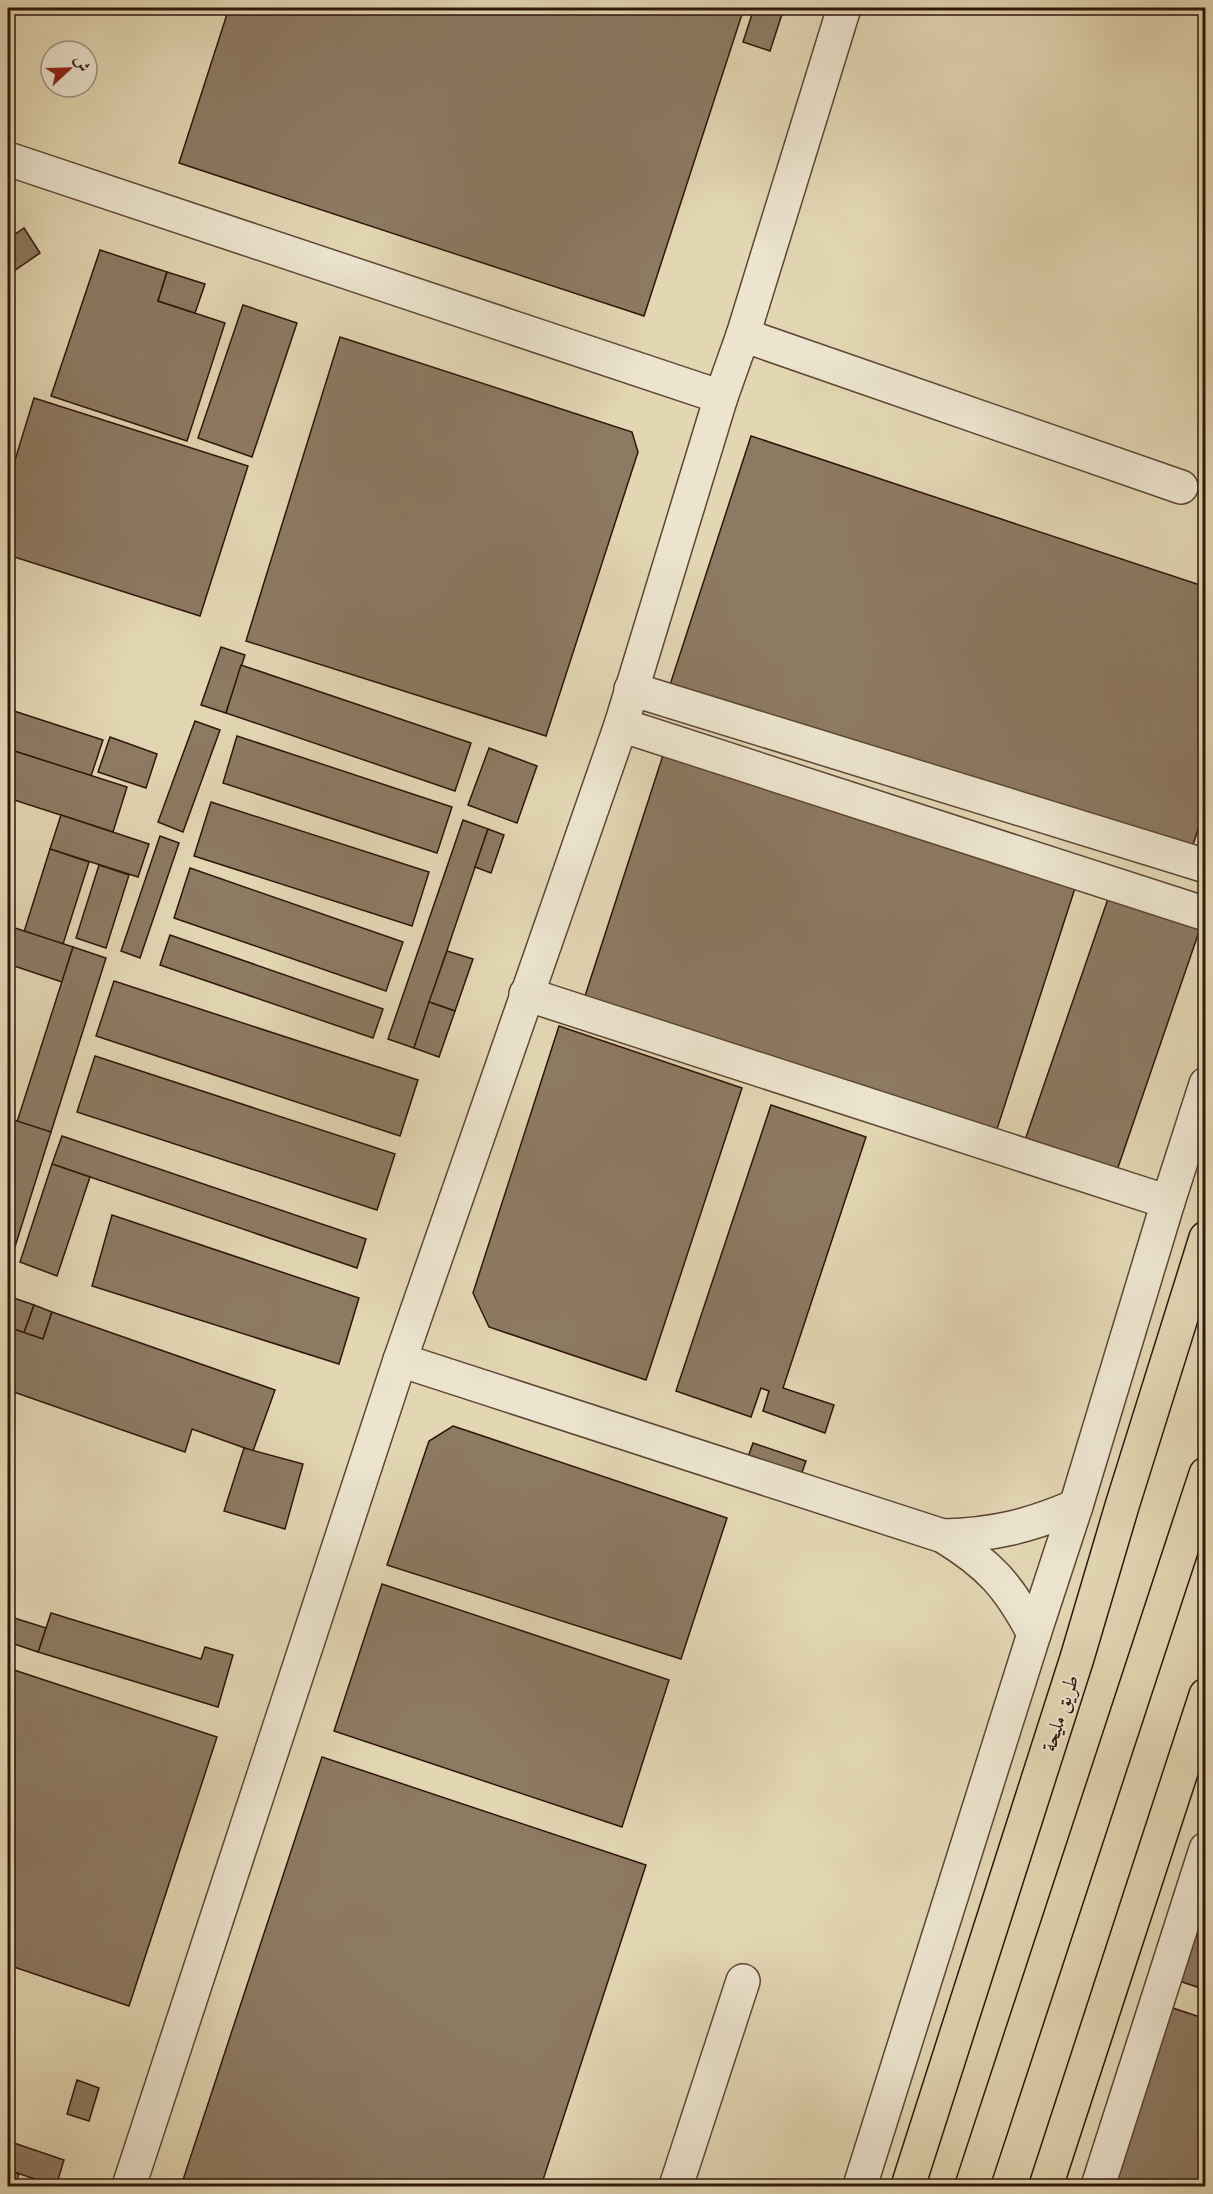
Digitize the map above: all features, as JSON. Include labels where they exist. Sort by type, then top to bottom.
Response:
[{"type":"main road","name":"طريق مليحة","points":[[908,2187],[1077,1658],[1206,1238]]},
{"type":"main road","points":[[972,2187],[1206,1474]]},
{"type":"main road","points":[[1046,2187],[1206,1695]]},
{"type":"street","points":[[129,2187],[400,1360],[621,725],[721,397],[743,335],[844,8]]},
{"type":"street","points":[[8,159],[721,397]]},
{"type":"street","points":[[743,335],[1181,487]]},
{"type":"street","points":[[632,689],[1206,866]]},
{"type":"street","points":[[621,725],[1206,914]]},
{"type":"street","points":[[526,994],[1167,1202]]},
{"type":"street","points":[[860,2187],[1076,1506],[1167,1202],[1206,1084]]},
{"type":"street","points":[[400,1360],[943,1536],[972,1554],[998,1577],[1018,1604],[1034,1634]]},
{"type":"street","points":[[943,1536],[977,1536],[1011,1530],[1044,1520],[1076,1506]]},
{"type":"street","points":[[1098,2187],[1206,1849]]},
{"type":"street","points":[[676,2187],[743,1981]]},
{"type":"building","points":[[229,8],[744,8],[644,316],[179,163]]},
{"type":"building","points":[[754,8],[784,8],[770,51],[743,42]]},
{"type":"building","points":[[24,228],[40,253],[8,275],[8,239]]},
{"type":"building","points":[[100,250],[167,272],[158,301],[225,323],[187,441],[51,396]]},
{"type":"building","points":[[167,272],[205,284],[195,313],[158,301]]},
{"type":"building","points":[[243,305],[297,323],[252,457],[198,438]]},
{"type":"building","points":[[340,337],[632,432],[638,452],[546,736],[246,641]]},
{"type":"building","points":[[34,398],[248,466],[200,616],[8,555],[8,483]]},
{"type":"building","points":[[751,436],[1206,587],[1206,805],[1188,860],[669,688]]},
{"type":"building","points":[[221,647],[245,655],[226,713],[201,705]]},
{"type":"building","points":[[241,665],[471,743],[455,791],[226,713]]},
{"type":"building","points":[[14,711],[103,740],[91,776],[8,749],[8,732]]},
{"type":"building","points":[[195,721],[220,730],[183,832],[158,822]]},
{"type":"building","points":[[237,736],[452,807],[437,853],[223,783]]},
{"type":"building","points":[[110,737],[157,754],[146,788],[98,772]]},
{"type":"building","points":[[666,746],[1077,882],[996,1132],[585,996]]},
{"type":"building","points":[[489,748],[537,766],[517,823],[468,805]]},
{"type":"building","points":[[8,749],[127,787],[113,832],[8,798]]},
{"type":"building","points":[[211,802],[429,872],[412,926],[194,856]]},
{"type":"building","points":[[61,815],[149,844],[138,877],[50,849]]},
{"type":"building","points":[[463,820],[488,829],[414,1048],[388,1039]]},
{"type":"building","points":[[488,829],[504,835],[491,873],[475,867]]},
{"type":"building","points":[[160,836],[179,843],[140,958],[121,951]]},
{"type":"building","points":[[50,849],[89,862],[63,944],[24,932]]},
{"type":"building","points":[[99,865],[129,875],[106,948],[76,938]]},
{"type":"building","points":[[190,868],[403,942],[386,991],[174,918]]},
{"type":"building","points":[[1110,893],[1202,923],[1115,1176],[1023,1146]]},
{"type":"building","points":[[9,926],[73,947],[62,982],[8,964]]},
{"type":"building","points":[[170,935],[383,1009],[373,1038],[160,965]]},
{"type":"building","points":[[73,947],[106,958],[51,1132],[17,1122]]},
{"type":"building","points":[[447,951],[473,959],[455,1011],[429,1002]]},
{"type":"building","points":[[114,981],[418,1080],[400,1136],[96,1036]]},
{"type":"building","points":[[429,1002],[455,1011],[439,1057],[414,1048]]},
{"type":"building","points":[[559,1026],[742,1088],[646,1380],[489,1327],[473,1293]]},
{"type":"building","points":[[95,1056],[395,1154],[377,1210],[77,1112]]},
{"type":"building","points":[[771,1105],[866,1137],[783,1388],[834,1405],[825,1433],[763,1411],[769,1391],[761,1388],[751,1417],[676,1391]]},
{"type":"building","points":[[8,1118],[51,1132],[8,1269]]},
{"type":"building","points":[[62,1136],[366,1239],[357,1268],[52,1164]]},
{"type":"building","points":[[52,1164],[90,1177],[57,1276],[20,1262]]},
{"type":"building","points":[[112,1215],[359,1298],[339,1364],[92,1286]]},
{"type":"building","points":[[8,1296],[34,1305],[24,1333],[8,1327]]},
{"type":"building","points":[[34,1305],[52,1312],[43,1339],[24,1333]]},
{"type":"building","points":[[52,1312],[275,1390],[253,1451],[192,1429],[185,1452],[8,1390],[8,1327],[43,1339]]},
{"type":"building","points":[[453,1426],[727,1518],[681,1659],[387,1565],[429,1441]]},
{"type":"building","points":[[753,1443],[806,1461],[801,1475],[748,1457]]},
{"type":"building","points":[[244,1448],[303,1464],[285,1529],[224,1511]]},
{"type":"building","points":[[382,1584],[669,1680],[622,1827],[334,1731]]},
{"type":"building","points":[[51,1613],[201,1659],[205,1647],[233,1655],[218,1707],[38,1652]]},
{"type":"building","points":[[8,1616],[46,1628],[38,1652],[8,1642]]},
{"type":"building","points":[[8,1668],[217,1737],[129,2006],[8,1965]]},
{"type":"building","points":[[322,1757],[646,1865],[541,2186],[181,2186]]},
{"type":"building","points":[[1206,1899],[1206,1990],[1179,1981]]},
{"type":"building","points":[[1164,2005],[1206,2019],[1206,2186],[1107,2186]]},
{"type":"building","points":[[77,2080],[99,2088],[89,2121],[67,2114]]},
{"type":"building","points":[[11,2142],[64,2160],[56,2186],[8,2170],[8,2153]]},
{"type":"building","points":[[8,2170],[19,2174],[15,2184],[8,2181]]}]
